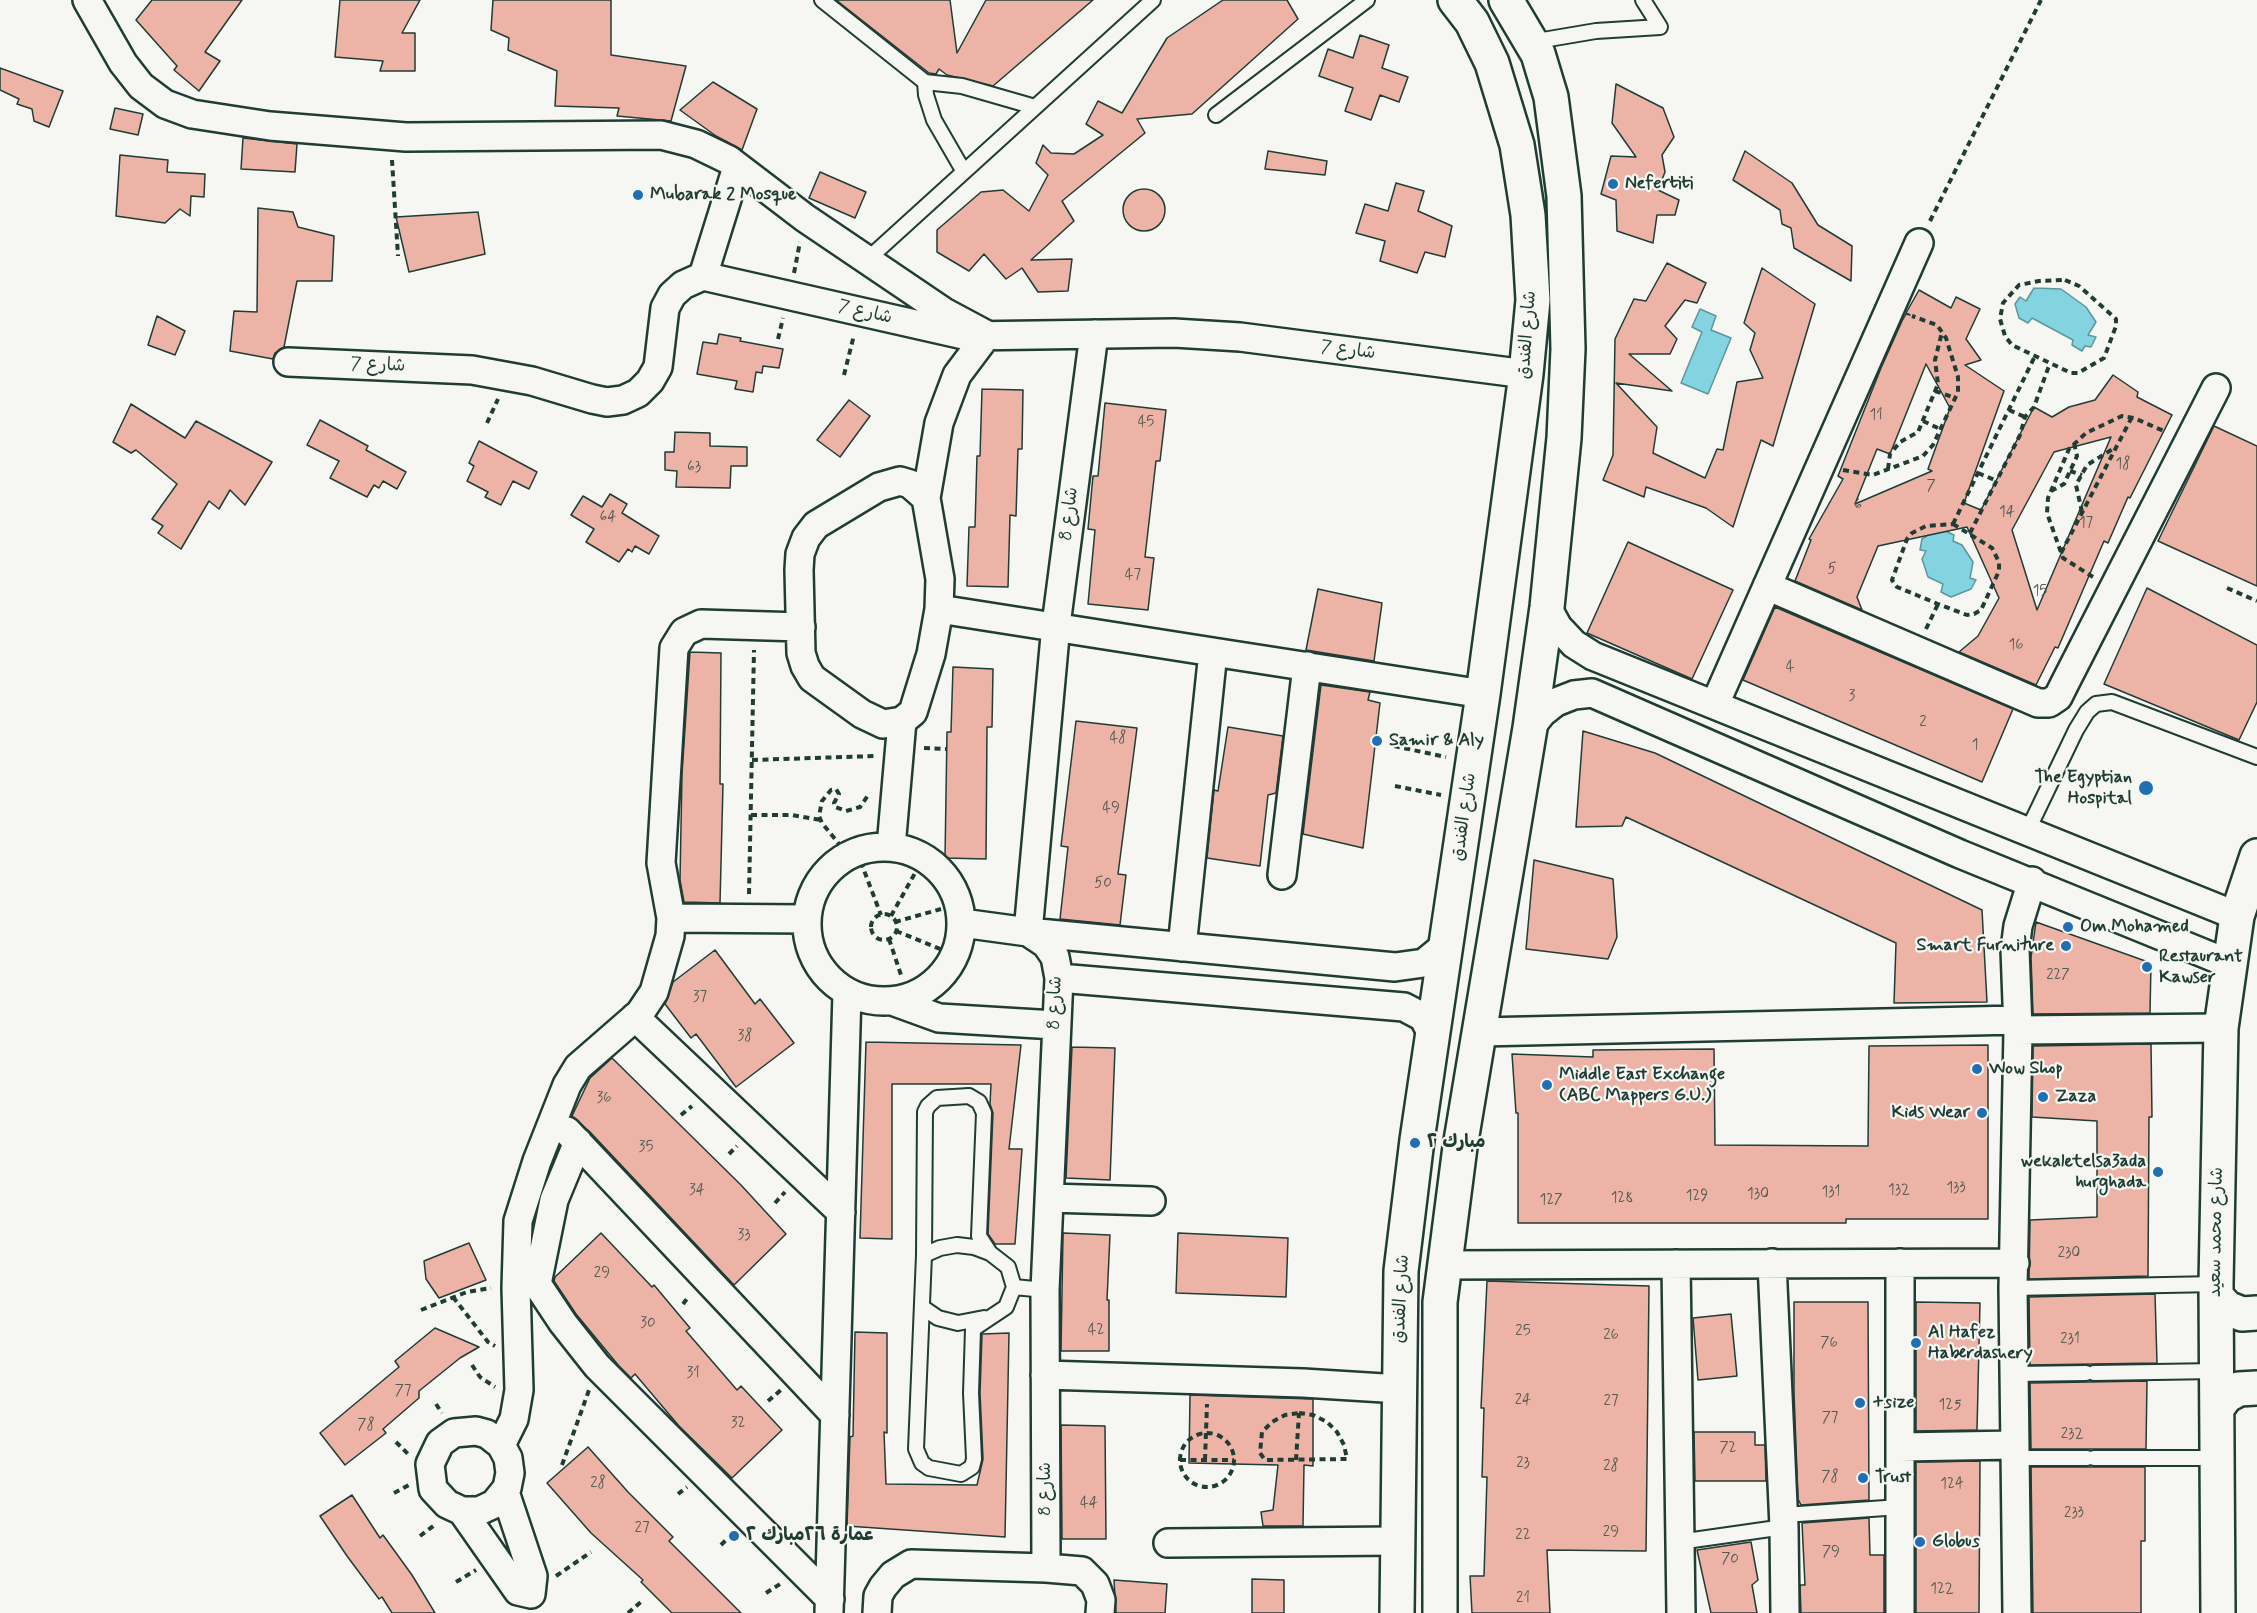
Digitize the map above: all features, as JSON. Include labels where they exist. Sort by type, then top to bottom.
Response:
[{"type":"street","points":[[87,0],[123,63],[141,86],[165,104],[192,114],[270,126],[391,136],[661,135],[696,144],[737,167],[805,218],[944,312],[987,335],[957,375],[939,423],[926,498],[940,579],[939,609],[931,654],[913,712],[902,721],[883,724],[872,721],[812,678],[801,653],[800,554],[806,538],[816,525],[889,482],[910,484],[926,498]]},
{"type":"street","name":"شارع الفندق","points":[[1397,1613],[1401,1271],[1417,1140],[1483,694],[1526,374],[1533,300],[1528,215],[1517,145],[1492,63],[1472,22],[1455,0]]},
{"type":"street","name":"شارع الفندق","points":[[1440,1613],[1440,1302],[1460,1147],[1530,728],[1546,607],[1563,438],[1568,273],[1564,196],[1551,97],[1538,54],[1506,0]]},
{"type":"street","points":[[703,276],[737,167]]},
{"type":"street","points":[[1715,704],[1919,243]]},
{"type":"street","name":"شارع 7","points":[[288,362],[472,370],[532,381],[592,399],[608,402],[623,400],[638,393],[650,381],[657,367],[665,308],[672,295],[682,285],[703,276],[952,333],[987,335],[1174,333],[1240,337],[1526,374]]},
{"type":"street","name":"شارع 8","points":[[1046,1568],[1045,1290],[1055,1025],[1059,978],[1055,957],[1046,944],[1028,932],[1056,626],[1094,334]]},
{"type":"street","points":[[1767,586],[2038,703],[2049,702],[2058,697],[2216,388]]},
{"type":"street","points":[[1546,607],[1558,627],[1574,644],[1593,656],[2237,916]]},
{"type":"street","points":[[939,609],[1483,694]]},
{"type":"street","points":[[501,1445],[514,1419],[519,1390],[516,1344],[518,1221],[554,1118],[578,1067],[635,1017],[654,993],[670,936],[670,918],[661,863],[674,648],[684,632],[701,624],[801,627]]},
{"type":"street","points":[[1182,948],[1213,652]]},
{"type":"street","points":[[1282,875],[1307,666]]},
{"type":"street","points":[[1530,728],[1542,713],[1557,702],[1574,695],[1592,693],[1960,854],[2032,881],[2230,964]]},
{"type":"street","points":[[891,847],[902,721]]},
{"type":"street","points":[[873,847],[891,847],[924,857],[944,875],[960,914],[955,955],[951,966],[936,983],[918,995],[901,1000],[870,1001],[847,993],[824,974],[810,949],[806,919],[812,893],[827,871],[852,854],[873,847]]},
{"type":"street","name":"شارع محمد سعيد","points":[[2218,1613],[2216,1290],[2222,1028],[2237,916],[2257,856]]},
{"type":"street","points":[[2018,1613],[2014,1374],[2018,1025],[2015,949],[2018,926],[2032,881]]},
{"type":"street","points":[[960,914],[1028,932],[1182,948],[1410,967],[1424,963],[1446,945]]},
{"type":"street","points":[[670,918],[806,919]]},
{"type":"street","points":[[1059,978],[1404,1006],[1423,1017],[1433,1036]]},
{"type":"street","points":[[830,1606],[847,993]]},
{"type":"street","points":[[901,1000],[939,1018],[1055,1025]]},
{"type":"street","points":[[635,1017],[841,1212]]},
{"type":"street","points":[[1480,1032],[2018,1025],[2222,1028]]},
{"type":"street","points":[[554,1118],[835,1415]]},
{"type":"street","points":[[1417,1140],[1460,1147]]},
{"type":"street","points":[[578,1142],[554,1200],[537,1284],[563,1323],[597,1366],[830,1606]]},
{"type":"street","points":[[1049,1198],[1151,1201]]},
{"type":"street","points":[[1772,1263],[1784,1521],[1785,1613]]},
{"type":"street","points":[[1444,1265],[1900,1263],[2014,1275]]},
{"type":"street","points":[[1900,1263],[1900,1613]]},
{"type":"street","points":[[1676,1264],[1681,1613]]},
{"type":"street","points":[[2216,1290],[2227,1308],[2241,1314],[2257,1313]]},
{"type":"street","points":[[1045,1375],[1303,1383],[1400,1389]]},
{"type":"street","points":[[2217,1408],[2226,1396],[2239,1389],[2257,1388]]},
{"type":"street","points":[[465,1431],[487,1434],[501,1445],[508,1458],[510,1473],[505,1492],[494,1504],[479,1511],[462,1511],[447,1504],[433,1489],[429,1475],[433,1453],[448,1436],[465,1431]]},
{"type":"street","points":[[1900,1447],[2015,1452]]},
{"type":"street","points":[[505,1492],[533,1576],[538,1604]]},
{"type":"street","points":[[462,1511],[514,1587],[538,1604]]},
{"type":"street","points":[[1168,1544],[1397,1541]]},
{"type":"street","points":[[877,1613],[878,1596],[884,1587],[893,1575],[911,1564],[1082,1571],[1095,1584],[1101,1600],[1100,1613]]},
{"type":"lane","points":[[822,0],[925,82],[962,86],[1035,107]]},
{"type":"lane","points":[[868,259],[1153,0]]},
{"type":"lane","points":[[1216,116],[1367,0]]},
{"type":"lane","points":[[1531,42],[1596,31],[1660,27],[1642,0]]},
{"type":"lane","points":[[925,82],[926,95],[934,120],[964,172]]},
{"type":"lane","points":[[2027,832],[2076,730],[2087,712],[2096,704],[2112,702],[2257,757]]},
{"type":"lane","points":[[990,1253],[979,1236],[984,1113],[979,1102],[969,1096],[937,1098],[928,1106],[926,1112],[924,1255],[916,1449],[918,1457],[929,1468],[962,1474],[972,1467],[974,1459],[971,1393],[973,1329],[996,1312]]},
{"type":"lane","points":[[922,1307],[939,1318],[958,1323],[978,1321],[1006,1306],[1014,1287],[1008,1267],[990,1253],[974,1247],[957,1245],[940,1248],[924,1255]]},
{"type":"lane","points":[[2014,1275],[2216,1290]]},
{"type":"lane","points":[[1014,1287],[1045,1290]]},
{"type":"lane","points":[[2014,1374],[2216,1371]]},
{"type":"lane","points":[[2015,1452],[2091,1458],[2217,1458]]},
{"type":"lane","points":[[1679,1542],[1784,1521],[1900,1507]]},
{"type":"path","points":[[1919,243],[2041,0]]},
{"type":"path","points":[[391,136],[398,256]]},
{"type":"path","points":[[2065,280],[2072,282],[2112,314],[2116,326],[2104,358],[2083,372],[2071,373],[2035,356],[2008,340],[2001,319],[2003,303],[2019,285],[2028,282],[2065,280]]},
{"type":"path","points":[[1822,465],[1866,475],[1888,470],[1923,456],[1932,445],[1955,398],[1958,376],[1942,331],[1937,325],[1892,308]]},
{"type":"path","points":[[844,375],[860,312]]},
{"type":"path","points":[[1888,470],[1890,454],[1900,441],[1918,432],[1938,384],[1935,360],[1942,331]]},
{"type":"path","points":[[1953,524],[2035,356]]},
{"type":"path","points":[[1970,533],[1995,480],[2020,435],[2025,417],[2034,407],[2050,363]]},
{"type":"path","points":[[1935,391],[1955,398]]},
{"type":"path","points":[[2009,410],[2025,417]]},
{"type":"path","points":[[2114,589],[2066,561],[2060,553],[2047,513],[2050,491],[2074,443],[2086,433],[2122,416],[2132,417],[2188,442]]},
{"type":"path","points":[[2060,553],[2132,417]]},
{"type":"path","points":[[1923,421],[1940,429]]},
{"type":"path","points":[[2050,491],[2064,484],[2077,454],[2074,443]]},
{"type":"path","points":[[2082,513],[2076,490],[2082,475],[2090,461],[2116,447]]},
{"type":"path","points":[[2070,471],[2082,475]]},
{"type":"path","points":[[1978,474],[1995,480]]},
{"type":"path","points":[[1953,524],[1970,533],[1992,548],[1999,562],[1999,570],[1981,610],[1967,615],[1893,584],[1892,576],[1907,539],[1912,533],[1926,526],[1953,524]]},
{"type":"path","points":[[2227,588],[2257,602]]},
{"type":"path","points":[[749,919],[755,626]]},
{"type":"path","points":[[1394,746],[1473,763]]},
{"type":"path","points":[[752,760],[898,755]]},
{"type":"path","points":[[870,756],[874,767]]},
{"type":"path","points":[[1395,786],[1467,800]]},
{"type":"path","points":[[821,820],[822,801],[833,789],[839,792],[834,803],[835,807],[846,811],[860,807],[871,791]]},
{"type":"path","points":[[751,815],[792,815],[821,820],[852,854],[881,915]]},
{"type":"path","points":[[891,916],[924,857]]},
{"type":"path","points":[[895,922],[960,914]]},
{"type":"path","points":[[889,939],[878,938],[871,928],[872,922],[881,915],[891,916]]},
{"type":"path","points":[[889,939],[896,931],[895,922],[891,916]]},
{"type":"path","points":[[896,931],[955,955]]},
{"type":"path","points":[[889,939],[901,1000]]},
{"type":"path","points":[[421,1310],[453,1297],[491,1288],[516,1288]]},
{"type":"path","points":[[453,1297],[488,1342],[502,1347],[516,1344]]},
{"type":"path","points":[[562,1466],[597,1366]]},
{"type":"path","points":[[1205,1460],[1207,1381]]},
{"type":"path","points":[[1296,1460],[1303,1383]]},
{"type":"path","points":[[1299,1413],[1320,1418],[1337,1432],[1344,1445],[1347,1459],[1265,1460],[1260,1444],[1262,1432],[1272,1422],[1285,1415],[1299,1413]]},
{"type":"path","points":[[1206,1433],[1221,1437],[1228,1443],[1234,1460],[1228,1478],[1221,1484],[1202,1487],[1186,1477],[1180,1460],[1186,1442],[1194,1436],[1206,1433]]},
{"type":"path","points":[[1180,1460],[1234,1460]]},
{"type":"path","points":[[538,1604],[591,1552]]},
{"type":"path","points":[[628,1613],[642,1601]]},
{"type":"water","points":[[2034,288],[2061,289],[2086,307],[2096,322],[2088,335],[2096,337],[2091,347],[2085,346],[2082,351],[2072,345],[2073,340],[2032,318],[2028,323],[2019,318],[2015,304],[2020,297],[2026,301]]},
{"type":"water","points":[[1700,309],[1716,316],[1711,330],[1731,338],[1708,394],[1681,383],[1702,332],[1692,327]]},
{"type":"water","points":[[1939,528],[1954,535],[1953,541],[1962,545],[1973,562],[1970,578],[1976,580],[1971,589],[1951,597],[1941,592],[1943,584],[1928,577],[1922,559],[1926,551],[1920,550],[1922,539]]},
{"type":"building","points":[[152,0],[242,0],[205,52],[220,61],[199,91],[174,70],[177,66],[136,20]]},
{"type":"building","points":[[340,0],[420,0],[402,33],[415,33],[415,71],[380,71],[383,61],[335,57]]},
{"type":"building","points":[[493,0],[611,0],[611,55],[686,66],[671,121],[617,116],[619,108],[555,106],[557,71],[508,50],[509,38],[491,30]]},
{"type":"building","points":[[836,0],[950,0],[957,53],[986,0],[1093,0],[993,86],[947,75],[939,69],[936,74],[929,73]]},
{"type":"building","points":[[1223,0],[1287,0],[1298,19],[1192,114],[1137,119],[1145,133],[1062,201],[1074,221],[1031,260],[1072,259],[1068,291],[1038,292],[1022,268],[1006,279],[984,254],[969,271],[937,252],[937,230],[981,192],[1003,190],[1029,211],[1048,175],[1036,163],[1043,145],[1051,153],[1074,154],[1103,135],[1086,124],[1098,101],[1122,113],[1167,38]]},
{"type":"building","points":[[1360,35],[1389,45],[1382,68],[1408,77],[1399,102],[1380,95],[1371,120],[1345,111],[1353,88],[1319,76],[1328,49],[1353,58]]},
{"type":"building","points":[[0,68],[63,91],[49,127],[34,121],[32,109],[17,104],[19,99],[0,90]]},
{"type":"building","points":[[713,82],[757,109],[742,150],[716,136],[680,110]]},
{"type":"building","points":[[1616,84],[1663,108],[1674,137],[1662,155],[1665,172],[1658,190],[1679,200],[1675,215],[1657,215],[1653,243],[1617,231],[1616,200],[1601,194],[1611,156],[1636,157],[1612,123]]},
{"type":"building","points":[[115,108],[143,114],[138,135],[110,129]]},
{"type":"building","points":[[243,138],[297,144],[295,172],[241,169]]},
{"type":"building","points":[[1268,151],[1327,161],[1325,175],[1265,169]]},
{"type":"building","points":[[1745,151],[1792,183],[1818,225],[1852,246],[1851,281],[1794,248],[1791,228],[1782,224],[1780,210],[1733,180]]},
{"type":"building","points":[[120,155],[168,160],[167,172],[205,174],[204,197],[191,196],[190,216],[180,209],[165,223],[116,216]]},
{"type":"building","points":[[820,172],[866,192],[855,218],[809,198]]},
{"type":"building","points":[[1396,183],[1424,191],[1418,211],[1452,226],[1445,257],[1425,252],[1417,273],[1380,261],[1385,241],[1356,233],[1365,204],[1388,211]]},
{"type":"building","points":[[1144,189],[1152,190],[1159,195],[1164,202],[1164,218],[1159,225],[1152,230],[1144,231],[1136,230],[1129,225],[1124,218],[1123,210],[1124,202],[1129,195],[1136,190]]},
{"type":"building","points":[[258,208],[293,212],[298,227],[334,236],[332,281],[297,281],[284,347],[275,353],[273,359],[230,351],[234,311],[257,312]]},
{"type":"building","points":[[478,212],[485,254],[409,272],[396,217]]},
{"type":"building","points":[[1667,263],[1706,283],[1697,303],[1685,300],[1665,326],[1677,339],[1670,354],[1629,354],[1672,391],[1616,383],[1657,427],[1653,453],[1705,478],[1717,449],[1723,450],[1737,382],[1763,378],[1750,350],[1755,333],[1744,323],[1762,268],[1815,304],[1773,446],[1761,440],[1733,527],[1706,508],[1646,487],[1644,497],[1603,480],[1613,455],[1615,339],[1634,299],[1646,301]]},
{"type":"building","points":[[1919,290],[1951,308],[1956,297],[1980,309],[1966,339],[1981,360],[1965,365],[2004,391],[1964,503],[1981,510],[2034,407],[2052,417],[2069,407],[2095,400],[2113,375],[2138,392],[2137,397],[2172,415],[2130,498],[2128,497],[2108,543],[2104,541],[2058,648],[2055,647],[2036,685],[1959,652],[1978,636],[1999,598],[1967,527],[1878,546],[1857,597],[1862,610],[1795,581],[1811,540],[1809,539],[1843,479],[1838,476],[1902,321],[1906,314],[1910,315],[1906,313]],"holes":[[[1926,364],[1950,408],[1928,469],[1932,471],[1855,504],[1877,449],[1890,454]],[[2111,437],[2037,610],[2012,530],[2054,452]]]},
{"type":"building","points":[[157,316],[185,331],[175,355],[148,345]]},
{"type":"building","points":[[719,334],[741,338],[740,341],[783,349],[779,368],[763,366],[762,373],[756,372],[753,392],[735,389],[737,381],[697,374],[703,342],[717,344]]},
{"type":"building","points":[[982,389],[1023,390],[1022,449],[1018,449],[1016,516],[1010,515],[1008,587],[967,586],[969,527],[975,527]]},
{"type":"building","points":[[849,400],[870,416],[840,457],[817,440]]},
{"type":"building","points":[[1105,403],[1166,410],[1160,461],[1156,461],[1145,557],[1154,558],[1148,610],[1088,604],[1095,530],[1088,529],[1093,476],[1098,476]]},
{"type":"building","points":[[131,404],[185,438],[196,421],[272,462],[245,505],[230,490],[219,509],[209,501],[181,549],[158,533],[163,526],[152,519],[177,484],[136,450],[131,453],[113,442]]},
{"type":"building","points":[[320,420],[368,446],[366,450],[406,472],[397,489],[383,481],[379,488],[374,485],[367,497],[330,478],[339,461],[307,445]]},
{"type":"building","points":[[2214,426],[2257,446],[2257,586],[2158,541]]},
{"type":"building","points":[[675,432],[710,433],[710,446],[747,447],[747,466],[731,466],[730,488],[676,487],[677,471],[665,470],[665,452],[674,452]]},
{"type":"building","points":[[479,441],[537,472],[529,489],[513,481],[501,505],[485,497],[488,492],[467,481],[474,466],[469,463]]},
{"type":"building","points":[[610,494],[627,504],[622,513],[659,536],[649,554],[635,546],[632,552],[628,549],[619,562],[586,542],[594,529],[571,515],[583,496],[602,507]]},
{"type":"building","points":[[1628,542],[1733,590],[1692,679],[1587,633]]},
{"type":"building","points":[[2147,588],[2257,645],[2257,702],[2239,740],[2104,684]]},
{"type":"building","points":[[1318,589],[1382,603],[1374,661],[1306,650]]},
{"type":"building","points":[[1775,607],[2013,709],[1982,782],[1743,680]]},
{"type":"building","points":[[690,652],[721,653],[720,784],[723,784],[720,903],[684,902],[680,880],[682,774]]},
{"type":"building","points":[[953,667],[993,669],[992,727],[987,727],[986,859],[945,858],[947,732],[951,732]]},
{"type":"building","points":[[1321,685],[1370,692],[1368,700],[1380,703],[1363,848],[1303,834]]},
{"type":"building","points":[[1076,721],[1137,728],[1118,874],[1126,875],[1120,925],[1060,919],[1068,847],[1061,846]]},
{"type":"building","points":[[1228,727],[1283,736],[1276,793],[1268,795],[1260,866],[1207,858],[1214,790],[1218,791]]},
{"type":"building","points":[[1583,731],[1655,753],[1982,910],[1987,1002],[1894,1003],[1896,943],[1626,817],[1622,826],[1576,827]]},
{"type":"building","points":[[1534,860],[1613,879],[1617,937],[1608,959],[1526,949]]},
{"type":"building","points":[[2036,922],[2151,963],[2150,1013],[2033,1014],[2031,957]]},
{"type":"building","points":[[715,950],[755,1004],[760,999],[794,1043],[736,1087],[696,1034],[691,1038],[665,1004],[673,982]]},
{"type":"building","points":[[866,1042],[1021,1045],[1009,1149],[1022,1149],[1015,1244],[995,1244],[988,1234],[993,1113],[990,1104],[991,1084],[892,1084],[892,1239],[860,1238]]},
{"type":"building","points":[[2151,1044],[2152,1117],[2149,1117],[2148,1276],[2029,1279],[2030,1220],[2097,1217],[2097,1121],[2032,1117],[2033,1046]]},
{"type":"building","points":[[1988,1045],[1988,1219],[1846,1219],[1846,1223],[1518,1223],[1518,1113],[1516,1113],[1512,1054],[1593,1057],[1593,1050],[1714,1049],[1715,1145],[1868,1146],[1869,1046]]},
{"type":"building","points":[[1072,1047],[1115,1048],[1110,1180],[1066,1178]]},
{"type":"building","points":[[612,1058],[741,1185],[786,1234],[734,1285],[590,1132],[572,1116],[590,1078]]},
{"type":"building","points":[[601,1233],[652,1287],[654,1285],[690,1328],[686,1331],[737,1390],[741,1386],[782,1430],[732,1478],[679,1426],[635,1374],[631,1378],[619,1366],[576,1314],[554,1281],[555,1277]]},
{"type":"building","points":[[1063,1233],[1110,1235],[1107,1300],[1109,1300],[1109,1351],[1061,1351]]},
{"type":"building","points":[[1178,1233],[1288,1238],[1286,1297],[1176,1293]]},
{"type":"building","points":[[469,1243],[486,1280],[439,1298],[426,1279],[424,1261]]},
{"type":"building","points":[[1487,1281],[1649,1286],[1646,1551],[1547,1550],[1550,1613],[1472,1613],[1470,1576],[1484,1576],[1487,1477],[1482,1477],[1484,1408],[1481,1408]]},
{"type":"building","points":[[2155,1294],[2157,1363],[2030,1365],[2029,1297]]},
{"type":"building","points":[[1794,1302],[1868,1302],[1869,1500],[1801,1505],[1798,1499],[1794,1393]]},
{"type":"building","points":[[1916,1302],[1980,1303],[1977,1430],[1916,1431]]},
{"type":"building","points":[[1731,1314],[1737,1376],[1698,1380],[1693,1318]]},
{"type":"building","points":[[435,1328],[479,1347],[460,1358],[419,1391],[419,1398],[383,1429],[386,1433],[345,1465],[320,1433],[399,1367],[395,1361]]},
{"type":"building","points":[[855,1332],[887,1333],[887,1433],[884,1432],[886,1484],[977,1485],[983,1459],[980,1393],[982,1334],[1009,1333],[1005,1537],[847,1526],[850,1437],[853,1436]]},
{"type":"building","points":[[2147,1381],[2146,1449],[2031,1449],[2030,1383]]},
{"type":"building","points":[[1190,1395],[1313,1399],[1313,1466],[1304,1465],[1303,1526],[1263,1526],[1261,1512],[1273,1510],[1278,1465],[1189,1463]]},
{"type":"building","points":[[1061,1425],[1105,1426],[1106,1539],[1062,1539]]},
{"type":"building","points":[[1694,1432],[1755,1432],[1755,1445],[1765,1445],[1766,1481],[1695,1481]]},
{"type":"building","points":[[588,1447],[628,1492],[673,1537],[669,1541],[741,1613],[672,1613],[641,1582],[643,1580],[591,1533],[547,1483]]},
{"type":"building","points":[[1980,1461],[1979,1613],[1916,1613],[1916,1462]]},
{"type":"building","points":[[2031,1467],[2145,1467],[2145,1541],[2141,1541],[2141,1613],[2033,1613]]},
{"type":"building","points":[[352,1495],[380,1538],[383,1535],[412,1575],[435,1613],[392,1613],[382,1597],[379,1599],[347,1556],[320,1516]]},
{"type":"building","points":[[1869,1518],[1870,1555],[1884,1555],[1884,1613],[1801,1613],[1800,1585],[1805,1585],[1802,1523]]},
{"type":"building","points":[[1751,1542],[1758,1580],[1752,1585],[1757,1613],[1711,1613],[1697,1550]]},
{"type":"building","points":[[1252,1579],[1284,1580],[1284,1613],[1252,1613]]},
{"type":"building","points":[[1114,1580],[1167,1584],[1165,1613],[1116,1613]]},
{"type":"place","name":"Nefertiti","points":[[1613,184]]},
{"type":"place","name":"Mubarak 2 Mosque","points":[[638,195]]},
{"type":"place","name":"Samir & Aly","points":[[1377,741]]},
{"type":"place","name":"The Egyptian Hospital","points":[[2146,788]]},
{"type":"place","name":"Om Mohamed","points":[[2068,927]]},
{"type":"place","name":"Smart Furniture","points":[[2066,946]]},
{"type":"place","name":"Restaurant Kawser","points":[[2147,967]]},
{"type":"place","name":"Wow Shop","points":[[1977,1069]]},
{"type":"place","name":"Middle East Exchange (ABC Mappers G.U.)","points":[[1547,1085]]},
{"type":"place","name":"Zaza","points":[[2043,1097]]},
{"type":"place","name":"Kids Wear","points":[[1982,1113]]},
{"type":"place","name":"مبارك ٢","points":[[1415,1143]]},
{"type":"place","name":"wekaletelsa3ada hurghada","points":[[2158,1172]]},
{"type":"place","name":"Al Hafez Haberdashery","points":[[1916,1343]]},
{"type":"place","name":"+size","points":[[1860,1403]]},
{"type":"place","name":"Trust","points":[[1863,1478]]},
{"type":"place","name":"عمارة ٢٦مبارك ٢","points":[[734,1536]]},
{"type":"place","name":"Globus","points":[[1920,1542]]}]
